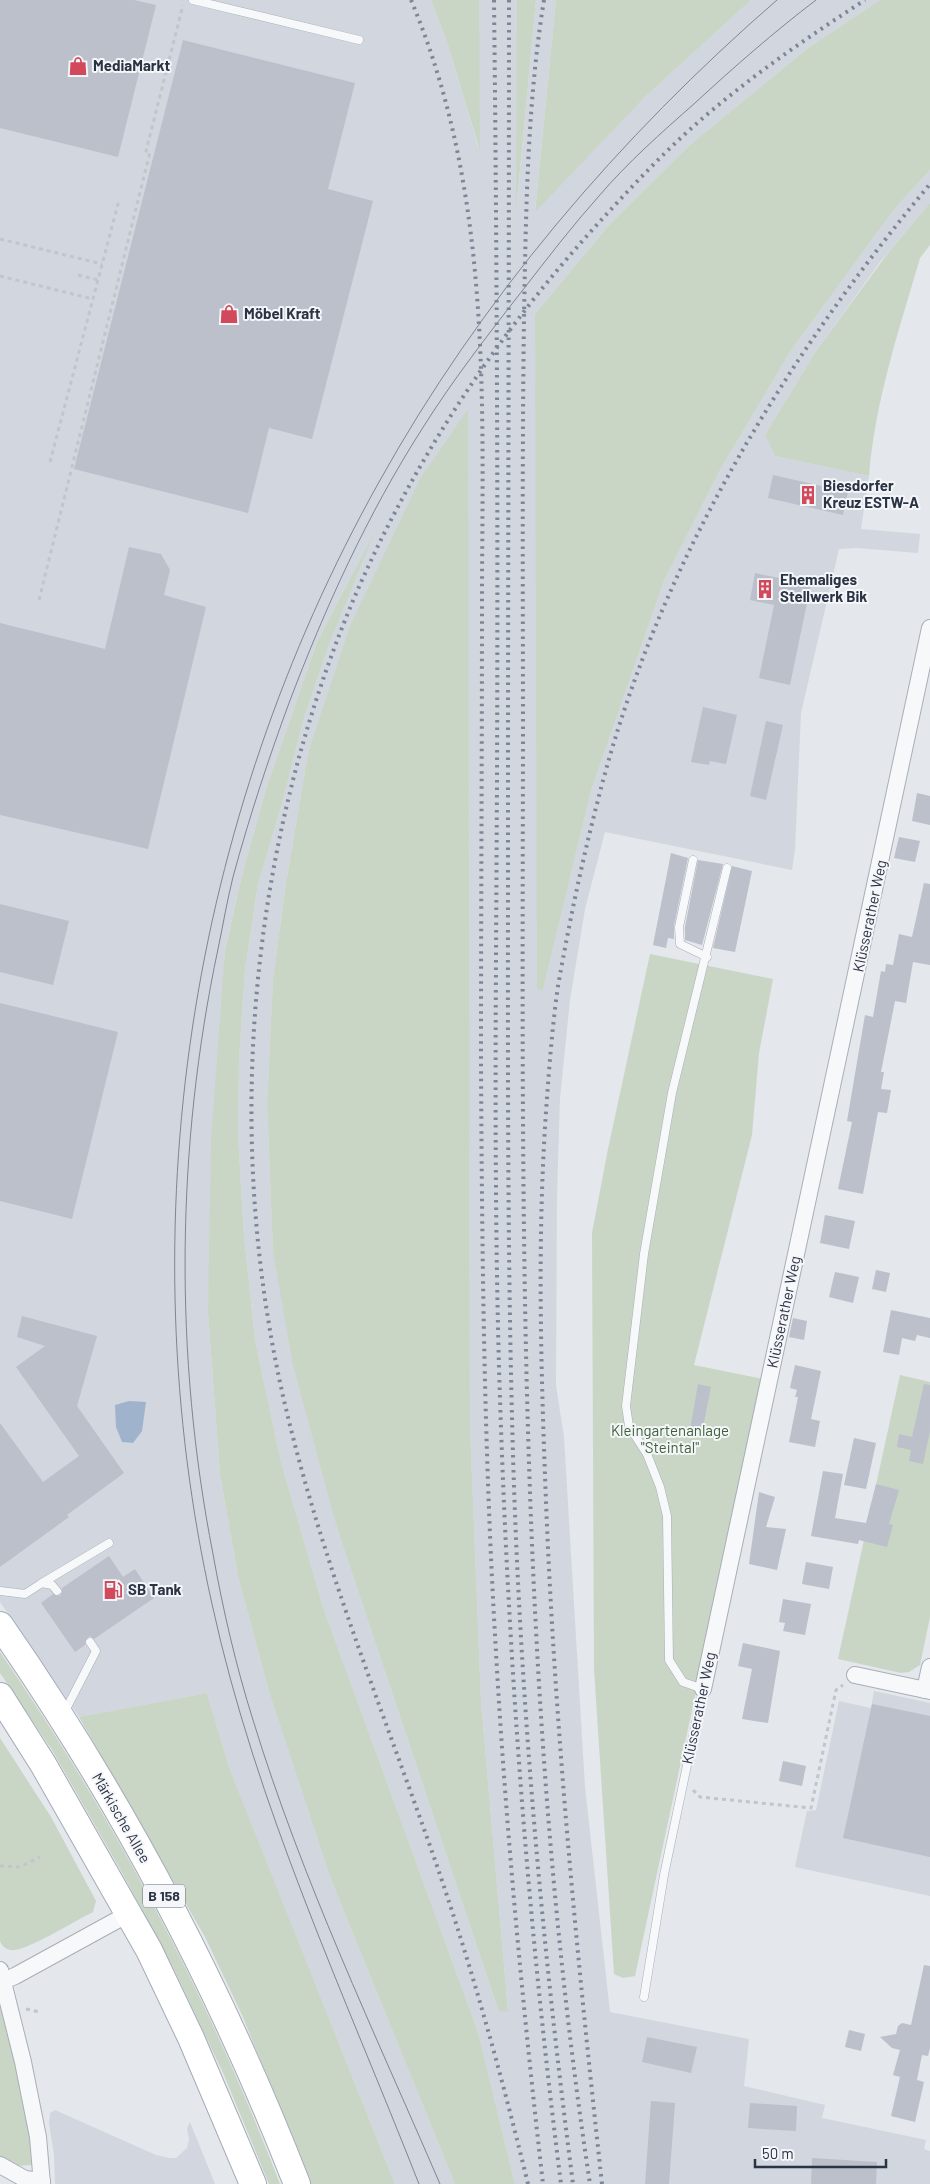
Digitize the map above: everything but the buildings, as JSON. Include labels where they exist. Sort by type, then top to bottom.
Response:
[{"type":"main road","name":"Märkische Allee","points":[[0,1626],[62,1717],[143,1855],[199,1962],[243,2054],[297,2184]]},
{"type":"main road","name":"B 158","points":[[0,1696],[43,1764],[130,1913],[191,2038],[253,2184]]},
{"type":"street","name":"Klüsserather Weg","points":[[703,1689],[930,628]]},
{"type":"street","points":[[855,1675],[928,1691],[930,1667]]},
{"type":"street","points":[[0,2165],[25,2179],[42,2182],[38,2137],[23,2062],[2,1976],[16,1976],[130,1913]]},
{"type":"lane","points":[[193,0],[359,40]]},
{"type":"lane","points":[[693,860],[679,927],[680,944],[706,957]]},
{"type":"lane","points":[[703,1689],[683,1682],[669,1660],[667,1516],[660,1487],[647,1454],[629,1426],[626,1406],[644,1254],[672,1093],[726,868]]},
{"type":"lane","points":[[0,1591],[24,1594],[109,1543]]},
{"type":"lane","points":[[42,1583],[52,1585],[57,1591]]},
{"type":"lane","points":[[62,1717],[96,1651],[90,1642]]},
{"type":"lane","name":"Klüsserather Weg","points":[[644,1997],[664,1875],[703,1689]]},
{"type":"path","points":[[39,600],[150,152],[146,151],[184,0]]},
{"type":"path","points":[[50,462],[119,200]]},
{"type":"path","points":[[0,239],[102,264]]},
{"type":"path","points":[[78,275],[98,280]]},
{"type":"path","points":[[0,276],[93,299]]},
{"type":"path","points":[[683,1782],[700,1797],[811,1808],[836,1690],[855,1675]]},
{"type":"path","points":[[0,1866],[20,1867],[40,1857]]},
{"type":"shaded area","points":[[0,0],[431,0],[447,42],[479,149],[479,0],[517,0],[517,203],[536,0],[556,0],[535,211],[646,96],[751,0],[880,0],[808,48],[691,144],[609,225],[535,314],[543,990],[591,791],[664,581],[720,470],[790,352],[895,208],[930,170],[930,203],[880,262],[816,351],[765,435],[775,456],[869,476],[861,529],[920,534],[918,553],[857,548],[839,549],[801,713],[795,850],[792,870],[605,832],[585,909],[570,1000],[560,1098],[557,1195],[556,1385],[564,1437],[585,1787],[610,2012],[749,2039],[744,2086],[825,2105],[822,2118],[926,2140],[924,2149],[930,2151],[930,2184],[515,2184],[478,2032],[323,1607],[281,1462],[255,1340],[244,1235],[238,1135],[239,1061],[245,970],[258,884],[282,804],[304,718],[329,645],[372,537],[317,642],[266,789],[242,875],[225,949],[208,1313],[220,1474],[238,1576],[269,1692],[330,1877],[455,2184],[395,2184],[229,1767],[207,1693],[79,1717],[0,1602]],"holes":[[[467,410],[470,1426],[481,1701],[508,2010],[499,2012],[337,1528],[273,1252],[267,1105],[273,979],[286,883],[308,753]]]},
{"type":"shaded area","points":[[874,1691],[930,1703],[930,1896],[795,1867],[807,1811],[816,1810],[839,1701],[871,1708]]},
{"type":"shaded area","points":[[55,2110],[156,2155],[169,2158],[176,2158],[187,2148],[189,2139],[187,2128],[190,2122],[215,2184],[55,2184],[54,2155],[49,2123],[50,2113]]},
{"type":"green space","points":[[431,0],[479,0],[480,151],[447,42]]},
{"type":"green space","points":[[517,0],[536,0],[516,212]]},
{"type":"green space","points":[[556,0],[751,0],[646,96],[535,212]]},
{"type":"green space","points":[[880,0],[930,0],[930,170],[895,208],[790,352],[720,470],[664,581],[591,791],[543,990],[537,989],[535,314],[609,225],[691,144],[808,48]]},
{"type":"green space","points":[[930,203],[930,245],[920,258],[896,339],[882,393],[869,476],[775,456],[765,435],[816,351],[888,253]]},
{"type":"green space","points":[[468,409],[470,1426],[481,1701],[508,2011],[499,2012],[337,1528],[293,1365],[273,1252],[267,1105],[273,979],[286,883],[308,753],[350,626],[420,479]]},
{"type":"green space","points":[[375,531],[329,645],[304,718],[282,804],[258,884],[245,970],[239,1061],[238,1135],[244,1235],[255,1340],[281,1462],[323,1607],[478,2032],[515,2184],[455,2184],[330,1877],[269,1692],[238,1576],[220,1474],[208,1313],[211,1140],[225,950],[242,875],[266,789],[317,642]]},
{"type":"green space","name":"Kleingartenanlage \"Steintal\"","points":[[650,954],[773,979],[759,1053],[752,1135],[694,1365],[763,1379],[635,1976],[623,1978],[614,1974],[594,1669],[592,1233]]},
{"type":"green space","points":[[900,1375],[930,1382],[930,1617],[920,1665],[909,1672],[901,1673],[838,1659]]},
{"type":"green space","points":[[0,1652],[82,1779],[156,1910],[222,2045],[280,2184],[269,2184],[224,2075],[173,1967],[120,1869],[52,1750],[0,1673]]},
{"type":"green space","points":[[207,1693],[229,1767],[395,2184],[310,2184],[243,2017],[205,1937],[79,1717]]},
{"type":"green space","points":[[0,1738],[51,1817],[96,1901],[93,1912],[43,1939],[15,1950],[6,1948],[0,1941]]},
{"type":"green space","points":[[0,2002],[21,2078],[34,2162],[32,2165],[16,2166],[0,2157]]},
{"type":"water","points":[[129,1401],[146,1402],[142,1431],[133,1443],[122,1442],[116,1427],[115,1405]]},
{"type":"tram line","points":[[419,2184],[332,1970],[277,1826],[252,1753],[230,1679],[212,1604],[187,1461],[176,1316],[177,1172],[192,1028],[220,886],[261,747],[314,612],[379,482],[419,415],[462,349],[557,224],[608,165],[662,108],[777,0]]},
{"type":"tram line","points":[[440,2184],[340,1955],[272,1780],[247,1700],[221,1596],[200,1479],[191,1403],[186,1327],[185,1251],[188,1175],[194,1099],[204,1024],[233,877],[252,811],[289,703],[332,597],[365,528],[402,462],[445,394],[483,342],[579,219],[610,183],[645,148],[724,76],[816,0]]},
{"type":"railway","points":[[411,0],[437,71],[456,143],[468,216],[476,289],[481,363],[481,1061],[488,1492],[499,1704],[509,1841],[521,1978],[543,2184]]},
{"type":"railway","points":[[494,0],[497,292],[496,1104],[498,1347],[505,1523],[522,1807],[539,1996],[561,2184]]},
{"type":"railway","points":[[509,0],[508,1047],[512,1417],[519,1610],[532,1802],[550,1993],[573,2184]]},
{"type":"railway","points":[[544,0],[538,39],[531,119],[524,318],[523,1107],[525,1287],[529,1467],[537,1647],[549,1826],[566,2006],[590,2184]]},
{"type":"railway","points":[[528,2184],[497,2064],[463,1945],[437,1866],[337,1585],[302,1471],[287,1413],[267,1311],[255,1208],[251,1104],[256,999],[269,896],[290,793],[318,693],[355,596],[403,497],[459,402],[523,312],[558,269],[623,196],[668,150],[752,78],[865,0]]},
{"type":"railway","points":[[602,2184],[584,2014],[561,1758],[544,1453],[541,1356],[543,1161],[552,1033],[558,986],[587,846],[622,715],[653,633],[689,552],[729,474],[774,398],[823,324],[875,253],[930,184]]},
{"type":"place","name":"MediaMarkt","points":[[78,66]]},
{"type":"place","name":"Möbel Kraft","points":[[229,314]]},
{"type":"place","name":"Biesdorfer Kreuz ESTW-A","points":[[808,495]]},
{"type":"place","name":"Ehemaliges Stellwerk Bik","points":[[765,589]]},
{"type":"place","name":"SB Tank","points":[[113,1590]]}]
